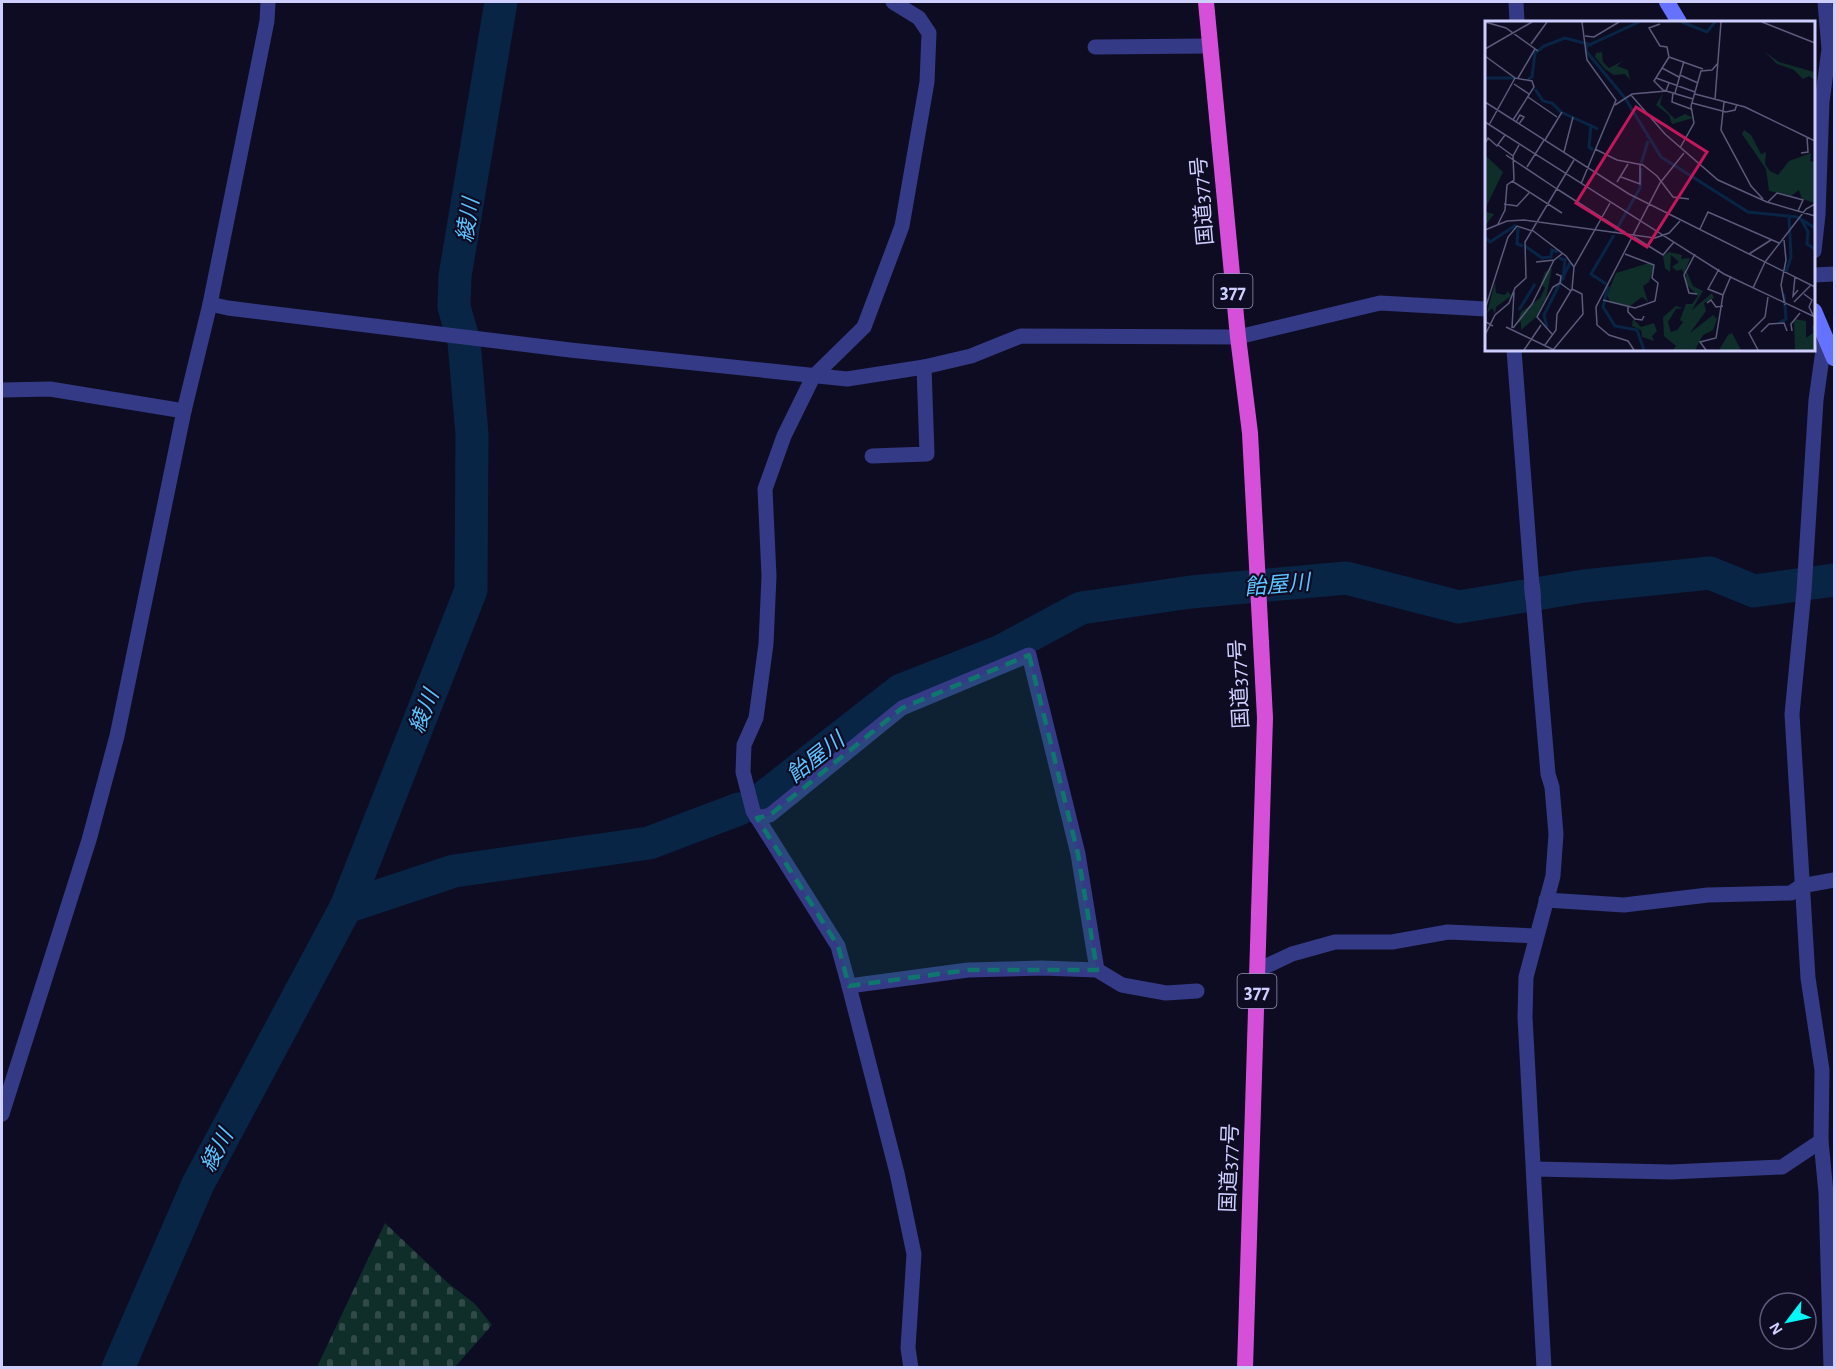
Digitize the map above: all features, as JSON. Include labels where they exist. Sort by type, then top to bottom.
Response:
[{"type":"highway","name":"国道377号","points":[[1206,2],[1238,337],[1250,433],[1265,718],[1245,1368]]},
{"type":"main road","points":[[1667,2],[1678,21]]},
{"type":"main road","points":[[1815,313],[1834,358]]},
{"type":"street","points":[[2,1114],[89,840],[117,736],[184,411],[210,304],[267,21],[268,2]]},
{"type":"street","points":[[893,2],[919,18],[930,33],[927,82],[902,226],[864,327],[813,377],[784,436],[765,489],[769,576],[766,644],[756,718],[744,746],[743,772],[757,818],[838,946],[897,1173],[914,1254],[908,1348],[911,1368]]},
{"type":"street","points":[[1516,2],[1517,21]]},
{"type":"street","points":[[1815,242],[1822,102],[1829,49],[1825,2]]},
{"type":"street","points":[[1095,47],[1210,46]]},
{"type":"street","points":[[1815,275],[1834,274]]},
{"type":"street","points":[[210,304],[570,350],[847,379],[924,367],[971,356],[1021,336],[1238,337],[1380,303],[1485,309]]},
{"type":"street","points":[[1825,336],[1816,400],[1804,591],[1792,714],[1808,978],[1822,1070],[1821,1141],[1826,1193],[1831,1368]]},
{"type":"street","points":[[1515,351],[1548,774],[1552,787],[1556,834],[1553,876],[1535,936],[1526,977],[1525,1017],[1544,1368]]},
{"type":"street","points":[[872,456],[927,454],[924,367]]},
{"type":"street","points":[[2,390],[50,389],[184,411]]},
{"type":"street","points":[[757,818],[770,814],[902,708],[1029,655],[1078,854],[1098,970]]},
{"type":"street","points":[[1546,900],[1624,905],[1708,895],[1791,893],[1801,886],[1834,880]]},
{"type":"street","points":[[1258,970],[1292,954],[1335,942],[1392,942],[1448,932],[1535,936]]},
{"type":"street","points":[[849,986],[968,970],[1098,970],[1122,985],[1166,993],[1197,991]]},
{"type":"street","points":[[1534,1169],[1671,1172],[1782,1167],[1821,1141]]},
{"type":"highlighted area","points":[[1029,655],[1078,854],[1097,970],[968,970],[849,986],[838,946],[757,818],[770,815],[902,708]]},
{"type":"green space","points":[[385,1223],[448,1283],[475,1304],[492,1325],[455,1367],[317,1367]]},
{"type":"waterway","name":"綾川","points":[[118,1368],[198,1184],[346,907],[471,590],[472,434],[464,342],[454,307],[455,276],[501,2]]},
{"type":"waterway","name":"飴屋川","points":[[764,797],[901,690],[1001,651],[1081,608],[1191,592],[1346,578],[1459,607],[1584,586],[1710,573],[1754,591],[1834,580]]},
{"type":"waterway","name":"飴屋川","points":[[346,907],[454,871],[649,843],[739,809]]}]
